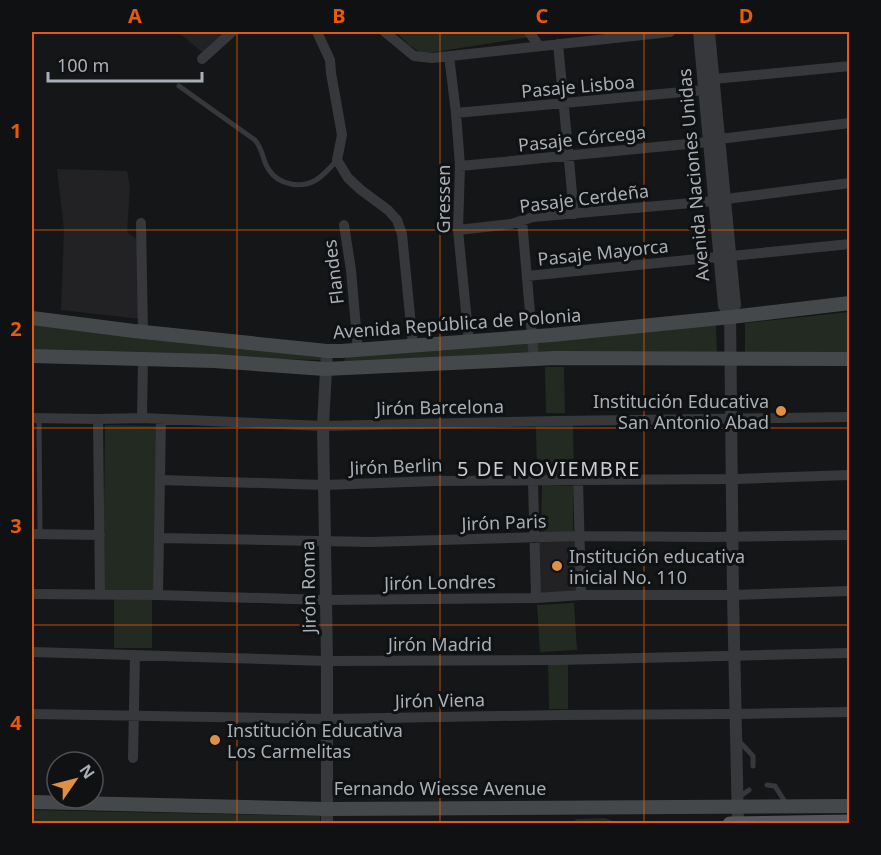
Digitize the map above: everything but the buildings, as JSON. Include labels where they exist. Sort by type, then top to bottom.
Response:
[{"type":"main road","name":"Avenida República de Polonia","points":[[32,318],[327,351],[358,351],[526,337],[849,303]]},
{"type":"main road","points":[[526,337],[529,359]]},
{"type":"main road","name":"Avenida República de Polonia","points":[[32,356],[214,361],[325,369],[556,358],[849,359]]},
{"type":"main road","name":"Fernando Wiesse Avenue","points":[[32,802],[327,808],[738,802],[788,806],[849,806]]},
{"type":"main road","points":[[730,824],[849,822]]},
{"type":"street","points":[[202,59],[232,32]]},
{"type":"street","points":[[316,32],[330,60],[342,135],[337,160],[348,178],[397,220],[402,234],[413,346]]},
{"type":"street","points":[[385,32],[414,56],[432,58],[670,32]]},
{"type":"street","points":[[529,32],[539,46]]},
{"type":"street","name":"Avenida Naciones Unidas","points":[[699,32],[704,90],[714,140],[720,200],[724,256],[724,306],[730,314],[738,823]]},
{"type":"street","name":"Avenida Naciones Unidas","points":[[709,32],[714,79],[714,140]]},
{"type":"street","points":[[558,44],[574,214]]},
{"type":"street","name":"Gressen","points":[[449,56],[460,166],[458,230],[469,342]]},
{"type":"street","points":[[714,79],[849,66]]},
{"type":"street","name":"Pasaje Lisboa","points":[[456,113],[704,90]]},
{"type":"street","name":"Pasaje Córcega","points":[[460,166],[714,140],[849,123]]},
{"type":"street","name":"Pasaje Cerdeña","points":[[458,230],[511,224],[533,217],[720,200],[849,183]]},
{"type":"street","points":[[522,220],[527,276],[526,337]]},
{"type":"street","points":[[141,223],[143,332]]},
{"type":"street","name":"Flandes","points":[[344,225],[351,270],[358,351]]},
{"type":"street","name":"Pasaje Mayorca","points":[[527,276],[849,244]]},
{"type":"street","name":"Jirón Roma","points":[[327,351],[323,426],[326,542],[327,824]]},
{"type":"street","points":[[142,418],[143,359]]},
{"type":"street","name":"Jirón Barcelona","points":[[35,418],[142,418],[323,426],[849,417]]},
{"type":"street","points":[[98,419],[100,595]]},
{"type":"street","points":[[158,595],[161,419]]},
{"type":"street","name":"Jirón Berlin","points":[[160,480],[324,485],[436,481],[733,479],[849,475]]},
{"type":"street","points":[[578,479],[581,596]]},
{"type":"street","points":[[533,481],[536,598]]},
{"type":"street","points":[[36,534],[100,535]]},
{"type":"street","name":"Jirón Paris","points":[[159,538],[371,542],[579,536],[849,535]]},
{"type":"street","name":"Jirón Londres","points":[[32,594],[326,600],[733,595],[849,591]]},
{"type":"street","name":"Jirón Madrid","points":[[32,652],[327,661],[559,660],[849,653]]},
{"type":"street","points":[[133,758],[135,655]]},
{"type":"street","name":"Jirón Viena","points":[[32,714],[327,719],[849,712]]},
{"type":"lane","points":[[179,86],[255,140],[261,149],[267,168],[276,179],[284,183],[306,184],[318,179],[337,160]]},
{"type":"lane","points":[[35,418],[36,534]]},
{"type":"lane","points":[[737,740],[753,756],[753,766]]},
{"type":"lane","points":[[767,785],[775,786],[788,806]]},
{"type":"lane","points":[[738,802],[749,790]]},
{"type":"shaded area","points":[[178,32],[226,32],[203,53]]},
{"type":"shaded area","points":[[396,32],[526,32],[530,37],[422,54]]},
{"type":"shaded area","points":[[57,169],[127,171],[130,187],[127,232],[140,242],[140,319],[61,310],[64,230]]},
{"type":"shaded area","points":[[849,312],[849,354],[745,354],[745,323]]},
{"type":"shaded area","points":[[32,323],[325,358],[320,360],[32,353]]},
{"type":"shaded area","points":[[716,325],[717,354],[343,362],[346,357],[543,342]]},
{"type":"shaded area","points":[[545,367],[564,367],[565,413],[546,413]]},
{"type":"shaded area","points":[[105,425],[160,426],[157,592],[105,594],[103,589]]},
{"type":"shaded area","points":[[573,425],[574,475],[537,475],[536,426]]},
{"type":"shaded area","points":[[542,485],[573,486],[573,532],[541,532]]},
{"type":"shaded area","name":"Institución educativa inicial No. 110","points":[[576,538],[578,593],[537,595],[536,540]]},
{"type":"shaded area","points":[[114,599],[152,600],[152,648],[114,648]]},
{"type":"shaded area","points":[[574,603],[577,650],[540,652],[537,605]]},
{"type":"shaded area","points":[[548,663],[568,663],[568,709],[549,709]]},
{"type":"shaded area","points":[[32,810],[320,816],[320,823],[32,824]]},
{"type":"shaded area","points":[[605,818],[613,821],[573,823],[576,819]]},
{"type":"shaded area","points":[[512,821],[512,824],[430,824],[429,822]]},
{"type":"place","name":"Institución Educativa San Antonio Abad","points":[[781,411]]},
{"type":"place","name":"Institución educativa inicial No. 110","points":[[557,566]]},
{"type":"place","name":"Institución Educativa Los Carmelitas","points":[[215,740]]},
{"type":"district","name":"5 DE NOVIEMBRE","points":[[549,468]]}]
